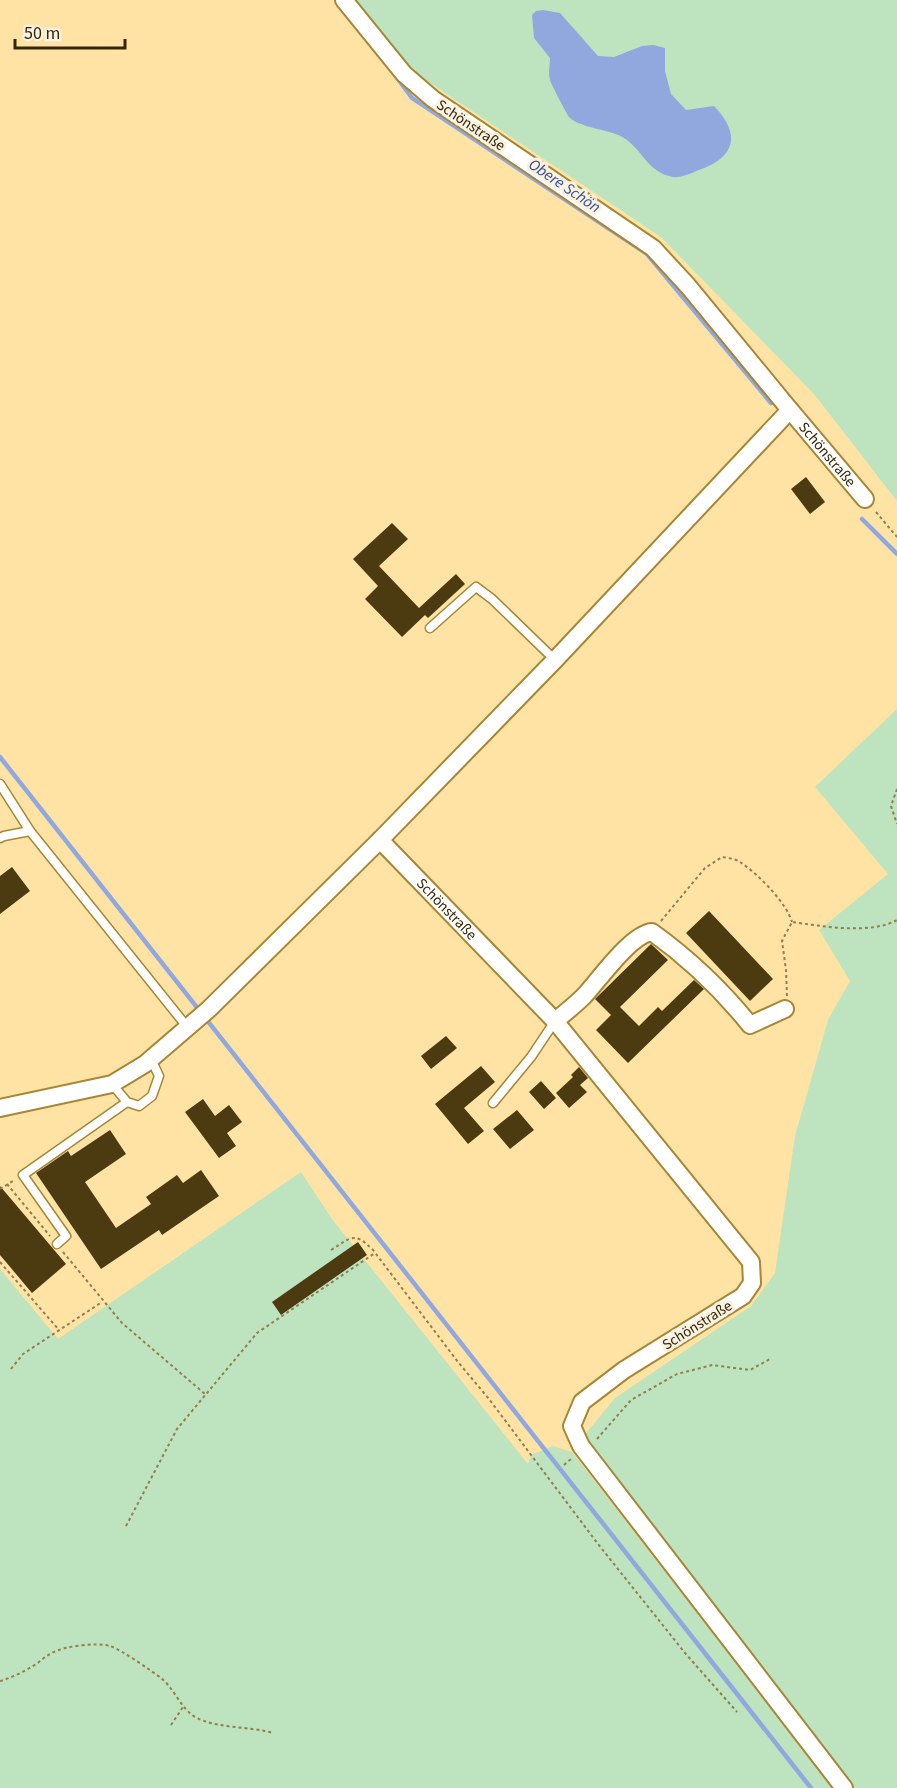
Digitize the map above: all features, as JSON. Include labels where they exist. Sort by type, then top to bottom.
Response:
[{"type":"street","name":"Schönstraße","points":[[344,0],[404,74],[433,99],[653,248],[688,286],[865,499]]},
{"type":"street","name":"Schönstraße","points":[[0,1108],[112,1084],[151,1059],[209,1010],[380,840],[555,660],[790,410]]},
{"type":"street","name":"Schönstraße","points":[[380,840],[555,1021],[752,1262],[752,1283],[743,1296],[624,1370],[582,1402],[572,1426],[583,1450],[844,1788]]},
{"type":"street","points":[[555,1021],[583,997],[630,945],[646,933],[652,932],[682,953],[733,1004],[750,1025],[785,1009]]},
{"type":"lane","points":[[430,628],[476,587],[492,599],[555,660]]},
{"type":"lane","points":[[0,784],[30,831],[192,1024]]},
{"type":"lane","points":[[0,838],[30,831]]},
{"type":"lane","points":[[493,1103],[531,1057],[555,1021]]},
{"type":"lane","points":[[112,1084],[127,1102],[140,1106],[152,1096],[159,1076],[151,1059]]},
{"type":"lane","points":[[57,1244],[66,1236],[23,1175],[127,1102]]},
{"type":"path","points":[[865,499],[897,537]]},
{"type":"path","points":[[897,789],[891,806],[897,824]]},
{"type":"path","points":[[652,932],[705,868],[723,857],[739,861],[789,910],[792,922],[782,941],[788,991],[785,1009]]},
{"type":"path","points":[[792,922],[822,926],[866,927],[897,920]]},
{"type":"path","points":[[0,1189],[23,1175]]},
{"type":"path","points":[[7,1184],[122,1323],[205,1394]]},
{"type":"path","points":[[331,1250],[352,1237],[362,1239],[375,1253],[685,1653],[737,1712]]},
{"type":"path","points":[[126,1526],[177,1429],[257,1333],[375,1253]]},
{"type":"path","points":[[0,1262],[60,1331]]},
{"type":"path","points":[[11,1369],[23,1354],[103,1301]]},
{"type":"path","points":[[564,1465],[602,1435],[631,1400],[676,1374],[712,1365],[750,1370],[770,1359]]},
{"type":"path","points":[[0,1682],[33,1666],[53,1652],[76,1646],[108,1645],[162,1678],[177,1694],[183,1707],[196,1718],[214,1724],[260,1729],[273,1733]]},
{"type":"path","points":[[171,1725],[183,1707]]},
{"type":"green space","points":[[351,0],[897,0],[897,501],[814,394],[661,237],[409,69]]},
{"type":"green space","points":[[897,709],[897,1788],[852,1788],[583,1437],[615,1398],[751,1306],[775,1273],[795,1136],[828,1020],[850,981],[819,930],[888,874],[815,787]]},
{"type":"green space","points":[[301,1172],[332,1219],[528,1464],[531,1455],[553,1446],[572,1452],[833,1788],[0,1788],[0,1269],[58,1339]]},
{"type":"water","points":[[536,11],[560,13],[598,56],[614,57],[642,46],[653,45],[665,48],[665,71],[671,94],[686,110],[714,106],[723,116],[731,135],[727,151],[711,165],[686,175],[673,177],[651,166],[624,138],[614,133],[579,124],[569,117],[550,80],[550,58],[534,38],[532,15]]},
{"type":"building","points":[[806,477],[825,502],[810,514],[791,489]]},
{"type":"building","points":[[392,523],[408,539],[379,566],[419,608],[456,574],[465,584],[428,618],[425,615],[402,637],[365,599],[378,586],[353,559]]},
{"type":"building","points":[[12,867],[30,891],[0,914],[0,876]]},
{"type":"building","points":[[709,911],[773,979],[750,1001],[686,933]]},
{"type":"building","points":[[651,944],[668,960],[620,1007],[639,1026],[658,1007],[662,1011],[694,980],[704,989],[628,1063],[596,1030],[611,1015],[595,999]]},
{"type":"building","points":[[446,1036],[457,1048],[431,1069],[421,1056]]},
{"type":"building","points":[[481,1066],[495,1082],[464,1108],[484,1131],[468,1144],[435,1104]]},
{"type":"building","points":[[579,1067],[588,1078],[580,1085],[587,1092],[569,1108],[556,1093],[573,1077],[571,1075]]},
{"type":"building","points":[[541,1081],[556,1098],[544,1109],[529,1092]]},
{"type":"building","points":[[203,1099],[215,1116],[229,1105],[242,1122],[227,1133],[236,1146],[219,1158],[185,1112]]},
{"type":"building","points":[[517,1110],[534,1130],[510,1149],[493,1129]]},
{"type":"building","points":[[110,1130],[126,1154],[85,1182],[116,1228],[151,1204],[146,1197],[177,1175],[183,1183],[201,1170],[219,1196],[162,1235],[159,1230],[101,1269],[36,1173],[68,1151],[71,1156]]},
{"type":"building","points":[[0,1186],[66,1264],[32,1293],[0,1255]]},
{"type":"building","points":[[358,1242],[367,1255],[281,1315],[272,1302]]},
{"type":"waterway","name":"Obere Schön","points":[[395,75],[412,98],[647,254],[771,403]]},
{"type":"waterway","name":"Obere Schön","points":[[862,519],[897,554]]},
{"type":"waterway","points":[[0,757],[811,1788]]}]
